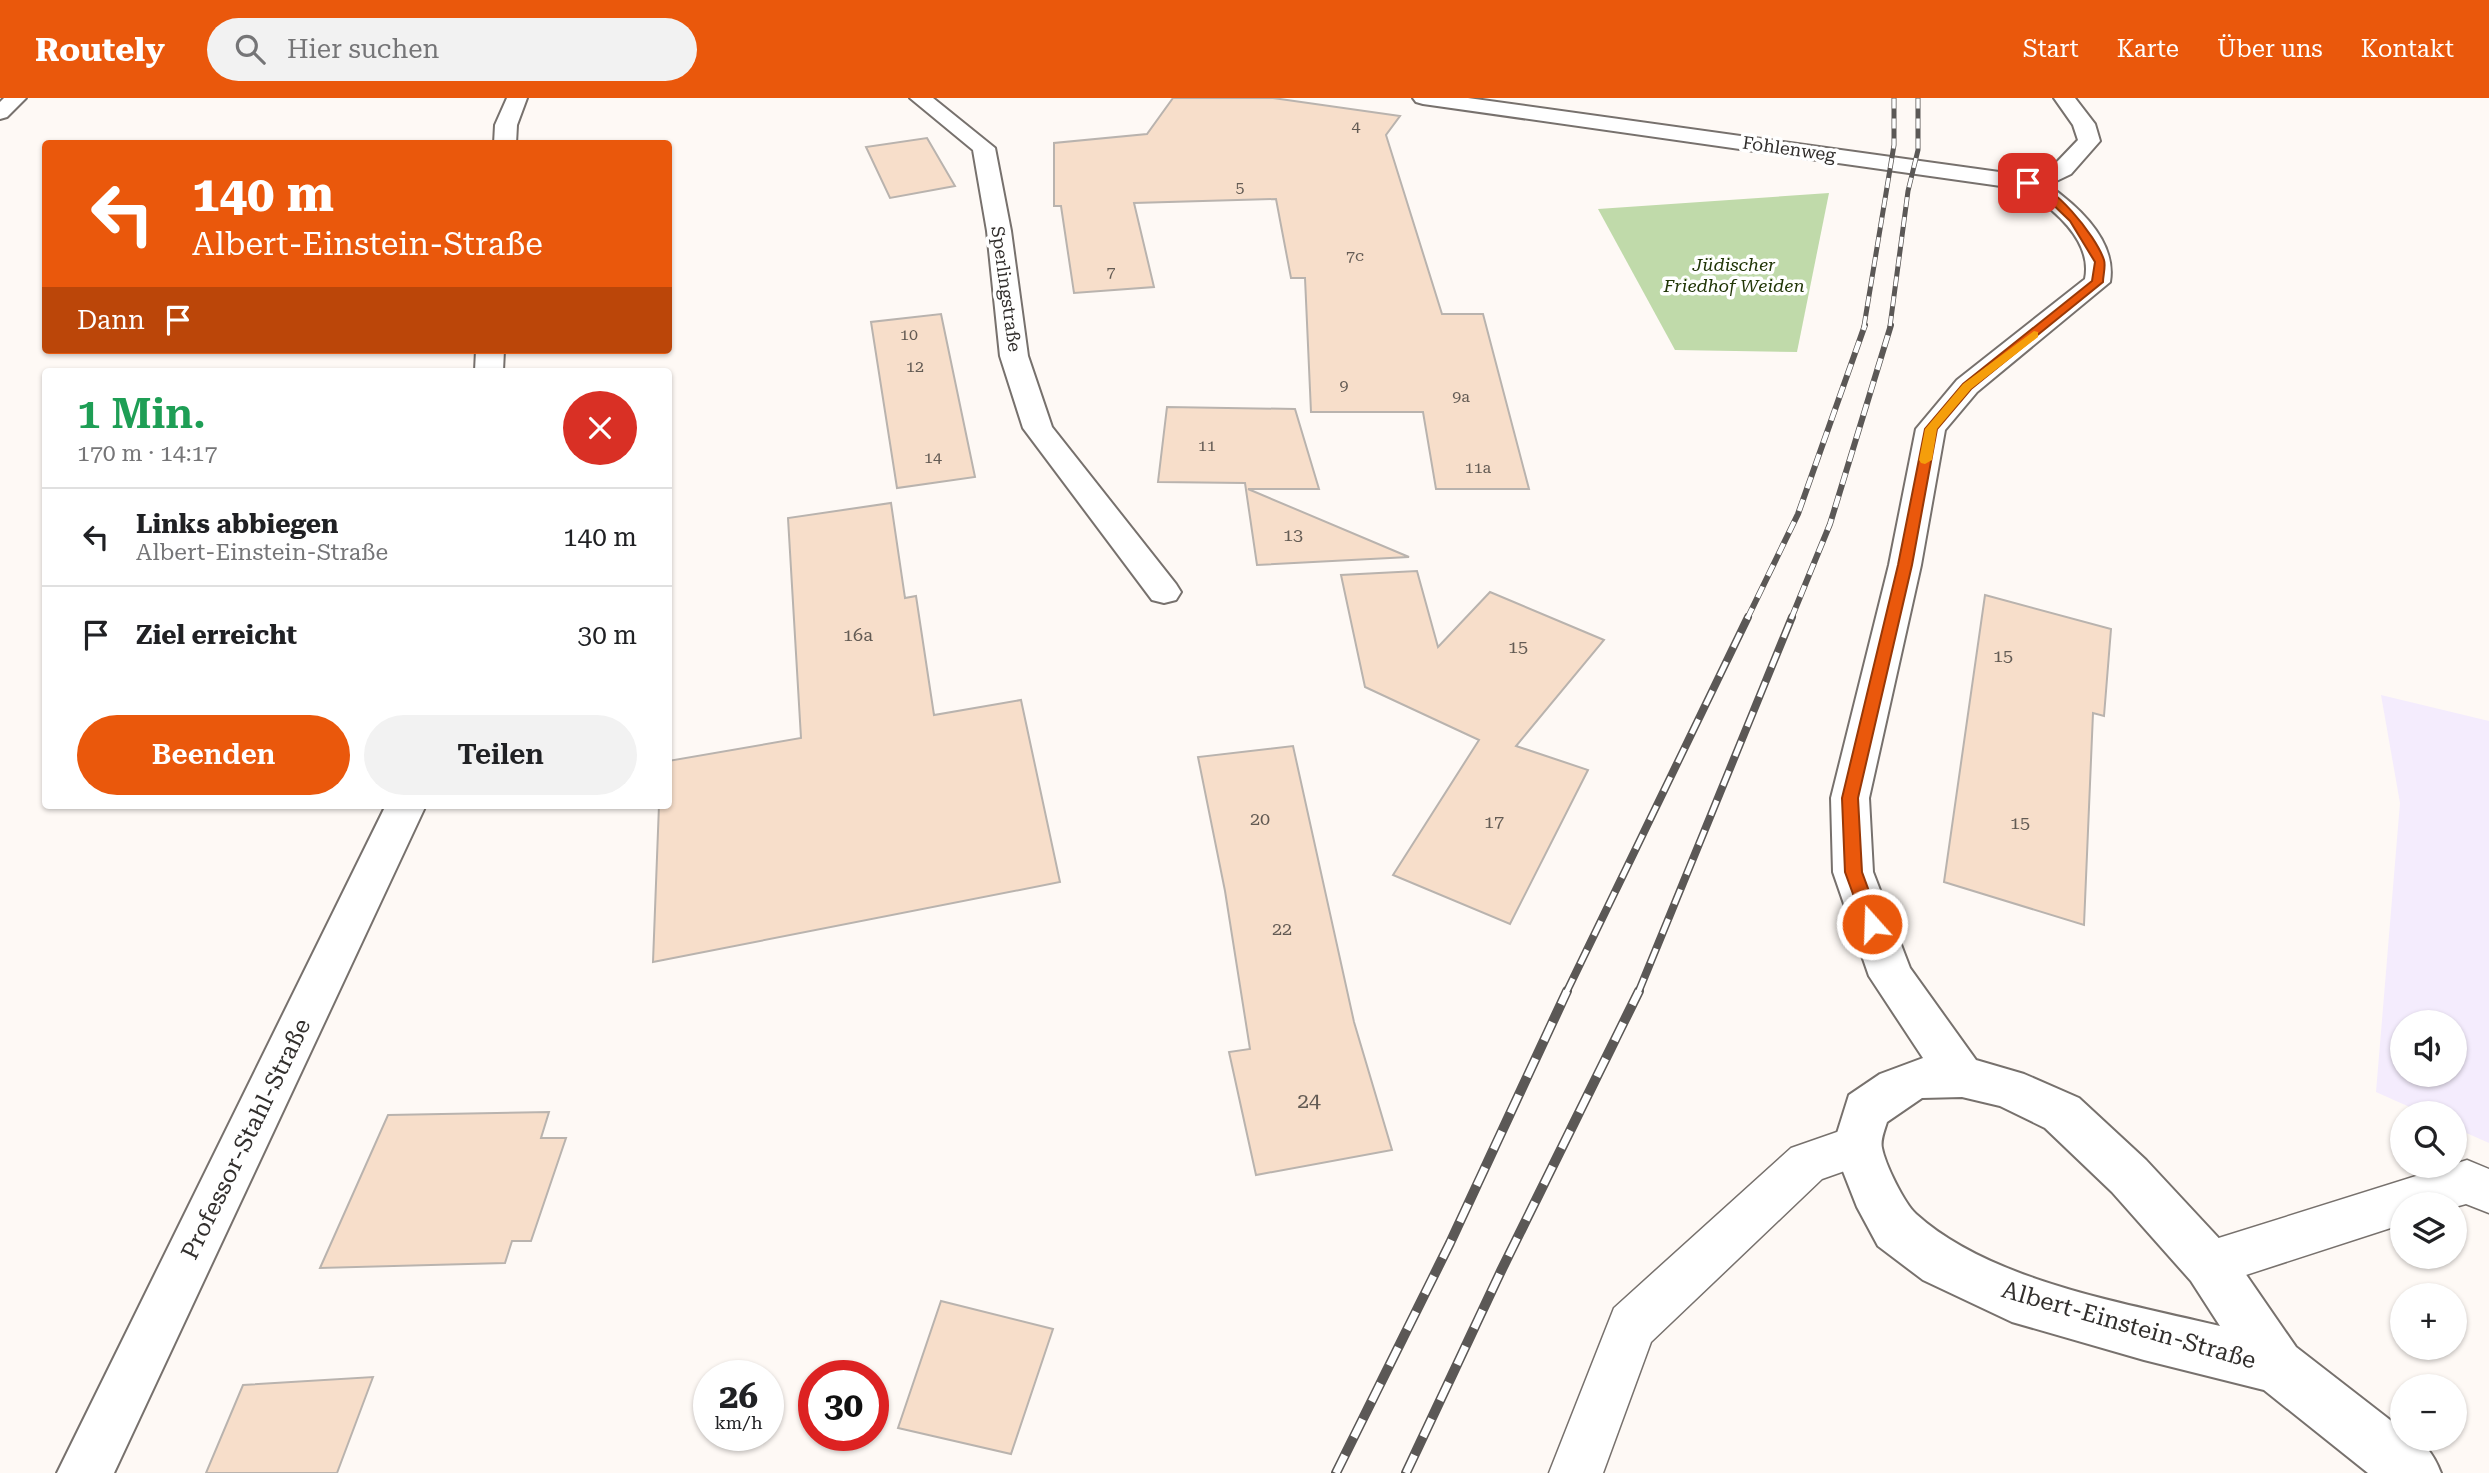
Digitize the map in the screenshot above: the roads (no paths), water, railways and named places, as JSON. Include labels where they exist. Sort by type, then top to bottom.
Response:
[{"type":"street","points":[[0,113],[16,98]]},
{"type":"street","points":[[505,140],[506,125],[517,98]]},
{"type":"street","name":"Sperlingstraße","points":[[920,98],[984,148],[999,231],[1014,356],[1038,428],[1164,592]]},
{"type":"street","name":"Fohlenweg","points":[[1423,98],[2028,183],[2050,179],[2063,171],[2089,141],[2084,124],[2064,98]]},
{"type":"street","points":[[1962,1077],[1891,976],[1853,872],[1850,798],[1905,565],[1931,429],[1967,386],[2097,282],[2100,262],[2074,219],[2047,192],[2028,183]]},
{"type":"street","name":"Professor-Stahl-Straße","points":[[85,1473],[404,809]]},
{"type":"street","name":"Albert-Einstein-Straße","points":[[2277,1366],[2144,1334],[2012,1297],[1941,1263],[1896,1229],[1874,1191],[1857,1146],[1866,1110],[1896,1088],[1919,1078],[1962,1077],[2008,1088],[2062,1113],[2129,1175],[2209,1264],[2277,1366],[2413,1473]]},
{"type":"lane","points":[[1576,1473],[1632,1326],[1807,1163],[1857,1146]]},
{"type":"lane","points":[[2209,1264],[2467,1182],[2489,1191]]},
{"type":"railway","points":[[1864,326],[1894,145],[1894,98]]},
{"type":"railway","points":[[1890,326],[1908,191],[1918,150],[1918,98]]},
{"type":"railway","points":[[1747,619],[1798,514],[1865,325]]},
{"type":"railway","points":[[1791,619],[1830,524],[1891,325]]},
{"type":"railway","points":[[1566,993],[1748,617]]},
{"type":"railway","points":[[1638,993],[1792,617]]},
{"type":"railway","points":[[1336,1473],[1450,1243],[1567,991]]},
{"type":"railway","points":[[1406,1473],[1501,1271],[1639,991]]},
{"type":"park label","name":"Jüdischer Friedhof Weiden","points":[[1734,275]]}]
